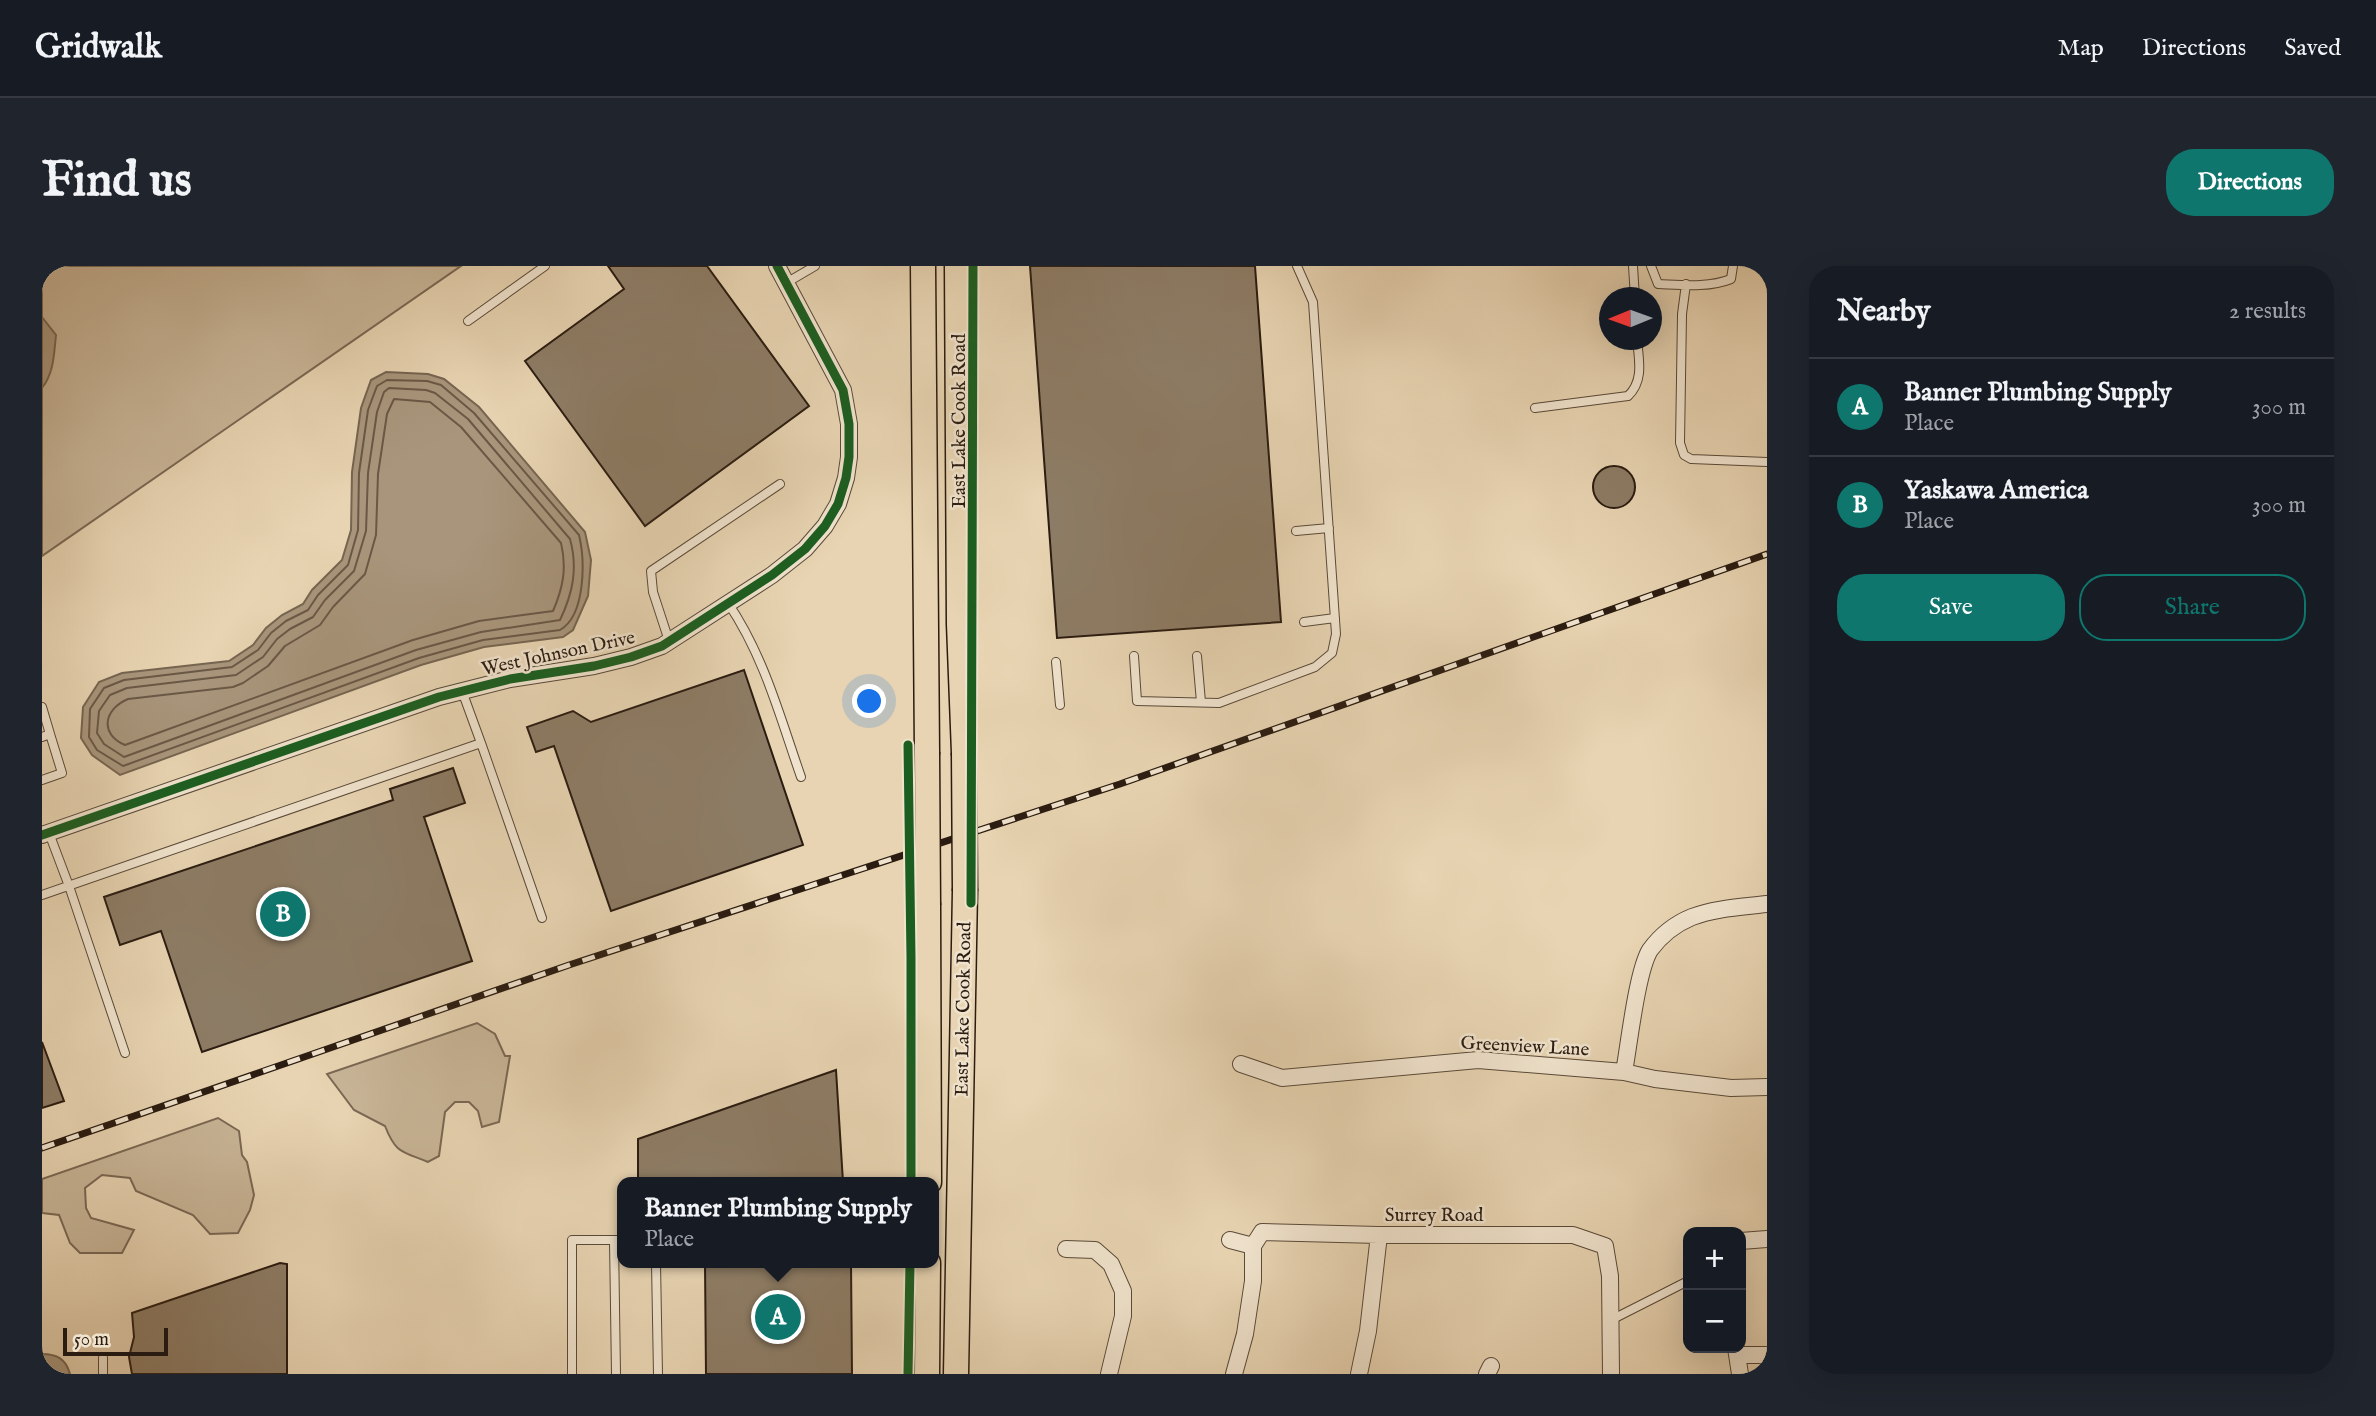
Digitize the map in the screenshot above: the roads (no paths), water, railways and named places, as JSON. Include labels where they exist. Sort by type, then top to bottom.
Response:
[{"type":"main road","name":"East Lake Cook Road","points":[[923,266],[929,1177]]},
{"type":"main road","name":"East Lake Cook Road","points":[[956,1374],[965,891],[964,753],[959,624],[957,266]]},
{"type":"main road","points":[[927,1374],[928,1268]]},
{"type":"street","name":"West Johnson Drive","points":[[46,834],[462,691],[510,679],[594,666],[631,657],[669,641],[772,575],[805,549],[825,526],[838,504],[849,457],[849,424],[843,390],[777,266]]},
{"type":"street","points":[[1624,1072],[1640,983],[1649,952],[1669,929],[1693,916],[1767,904]]},
{"type":"street","name":"Greenview Lane","points":[[1241,1064],[1282,1078],[1478,1060],[1624,1072],[1655,1079],[1731,1088],[1767,1087]]},
{"type":"street","points":[[1359,1374],[1379,1235]]},
{"type":"street","name":"Surrey Road","points":[[1230,1240],[1379,1235],[1573,1235],[1605,1246],[1610,1276],[1611,1320]]},
{"type":"street","points":[[1234,1374],[1245,1334],[1258,1239]]},
{"type":"street","points":[[1746,1241],[1767,1239]]},
{"type":"street","points":[[1066,1248],[1095,1250],[1111,1264],[1123,1291],[1123,1316],[1109,1374]]},
{"type":"street","points":[[1611,1320],[1611,1374]]},
{"type":"street","points":[[1746,1352],[1767,1355]]},
{"type":"street","points":[[1737,1353],[1740,1374]]},
{"type":"lane","points":[[468,321],[545,266]]},
{"type":"lane","points":[[786,283],[815,266]]},
{"type":"lane","points":[[1134,656],[1137,701],[1219,703],[1315,667],[1332,653],[1336,634],[1313,302],[1297,266]]},
{"type":"lane","points":[[1633,266],[1634,287]]},
{"type":"lane","points":[[1651,266],[1658,284],[1720,284],[1731,279],[1733,266]]},
{"type":"lane","points":[[1686,284],[1682,314],[1680,443],[1684,454],[1691,459],[1767,462]]},
{"type":"lane","points":[[1535,408],[1628,396],[1635,389],[1639,377],[1638,350]]},
{"type":"lane","points":[[669,641],[653,592],[652,571],[780,484]]},
{"type":"lane","points":[[1296,531],[1329,528]]},
{"type":"lane","points":[[729,603],[747,630],[762,664],[800,777]]},
{"type":"lane","points":[[1304,622],[1335,618]]},
{"type":"lane","points":[[1196,656],[1201,702]]},
{"type":"lane","points":[[1056,662],[1060,705]]},
{"type":"lane","points":[[462,691],[542,918]]},
{"type":"lane","points":[[42,707],[46,736],[62,773],[42,780]]},
{"type":"lane","points":[[42,895],[481,743]]},
{"type":"lane","points":[[46,834],[69,886],[125,1054]]},
{"type":"lane","points":[[572,1374],[572,1240],[617,1240]]},
{"type":"lane","points":[[616,1374],[618,1268]]},
{"type":"lane","points":[[656,1268],[658,1374]]},
{"type":"lane","points":[[1611,1320],[1683,1283]]},
{"type":"lane","points":[[103,1358],[103,1374]]},
{"type":"water","points":[[42,317],[56,335],[51,369],[42,388]]},
{"type":"water","points":[[386,372],[428,374],[444,379],[479,407],[585,532],[591,560],[588,596],[573,630],[563,637],[484,647],[421,665],[120,775],[92,755],[81,738],[83,707],[99,682],[122,673],[229,661],[253,645],[266,628],[282,615],[303,604],[312,590],[342,560],[351,530],[352,472],[361,408],[371,380]]},
{"type":"water","points":[[42,1354],[60,1358],[70,1374],[42,1374]]},
{"type":"railway","points":[[42,1148],[569,965],[1120,784],[1767,554]]},
{"type":"place","name":"Yaskawa America","points":[[283,914]]},
{"type":"place","name":"Banner Plumbing Supply","points":[[778,1317]]}]
